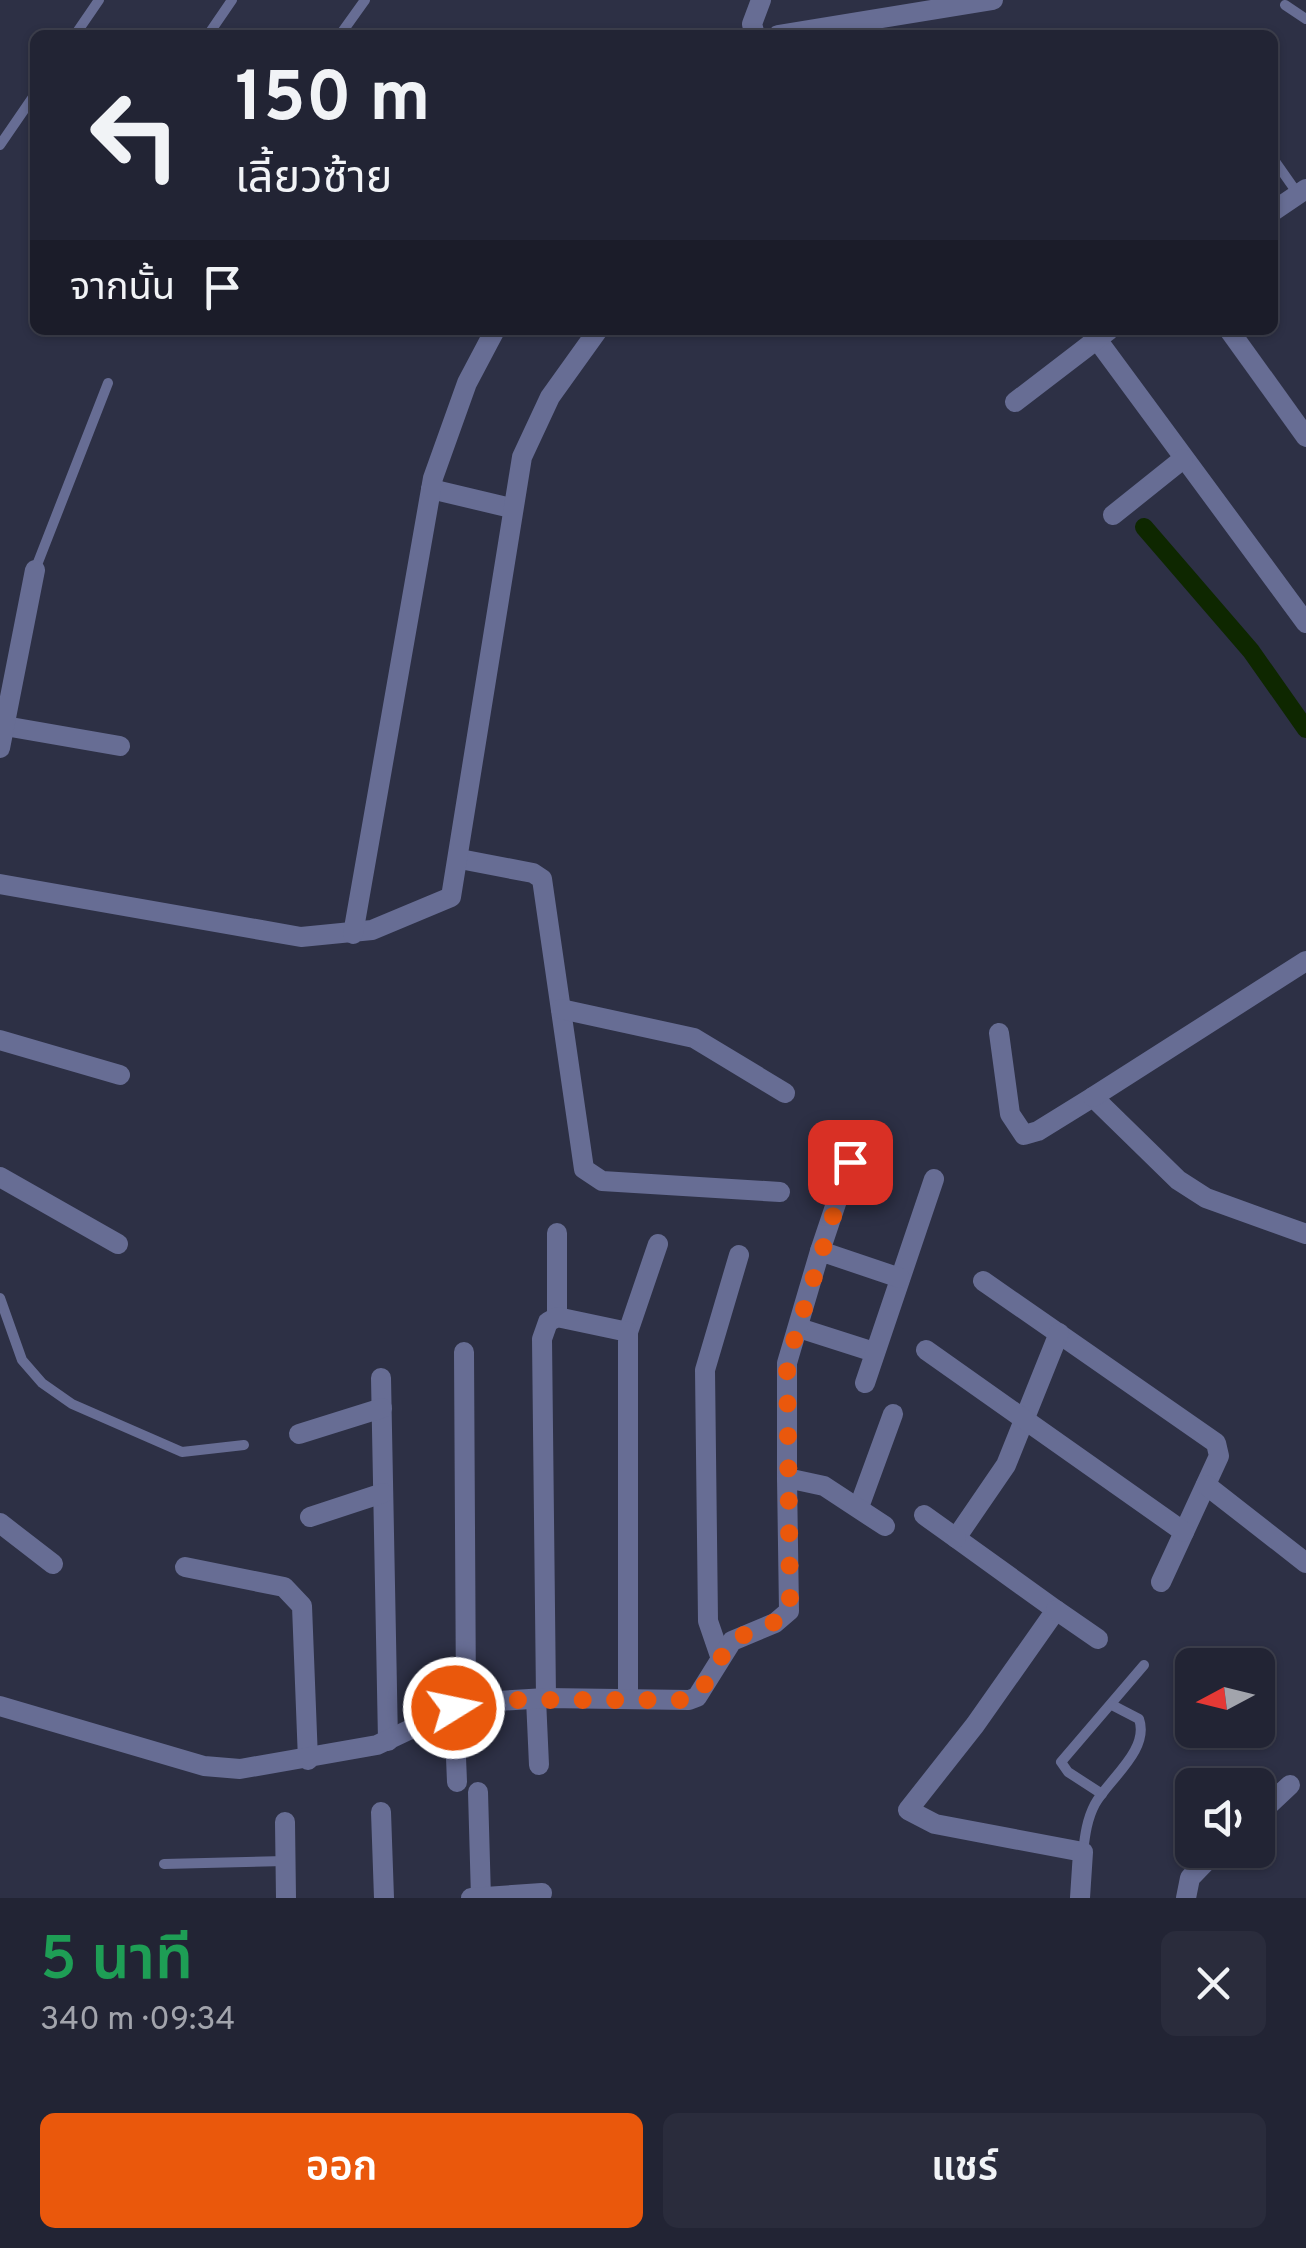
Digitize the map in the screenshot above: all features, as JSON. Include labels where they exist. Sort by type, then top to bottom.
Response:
[{"type":"street","points":[[754,30],[752,24],[761,0]]},
{"type":"street","points":[[809,30],[993,0]]},
{"type":"street","points":[[1278,208],[1302,192]]},
{"type":"street","points":[[353,934],[431,489],[452,420],[493,335]]},
{"type":"street","points":[[0,884],[300,938],[353,934],[447,901],[454,892],[460,859],[512,508],[532,428],[595,335]]},
{"type":"street","points":[[1015,402],[1096,335]]},
{"type":"street","points":[[1099,335],[1183,459],[1303,612]]},
{"type":"street","points":[[1232,335],[1306,437]]},
{"type":"street","points":[[1113,515],[1183,459]]},
{"type":"street","points":[[431,489],[512,508]]},
{"type":"street","points":[[0,748],[5,726],[8,657],[35,570]]},
{"type":"street","points":[[5,726],[120,746]]},
{"type":"street","points":[[460,859],[533,873],[542,879],[581,1158],[591,1177],[602,1181],[780,1192]]},
{"type":"street","points":[[999,1033],[1010,1114],[1024,1135],[1038,1132],[1306,961]]},
{"type":"street","points":[[561,1008],[694,1038],[785,1093]]},
{"type":"street","points":[[0,1040],[120,1074]]},
{"type":"street","points":[[1093,1096],[1178,1180],[1206,1198],[1306,1234]]},
{"type":"street","points":[[0,1706],[204,1766],[256,1768],[388,1741],[460,1706],[541,1699],[697,1697],[732,1640],[774,1623],[788,1611],[787,1363],[860,1132]]},
{"type":"street","points":[[0,1178],[118,1244]]},
{"type":"street","points":[[864,1383],[934,1179]]},
{"type":"street","points":[[556,1233],[556,1317]]},
{"type":"street","points":[[628,1699],[628,1332],[658,1244]]},
{"type":"street","points":[[820,1251],[900,1278]]},
{"type":"street","points":[[720,1656],[708,1621],[705,1370],[739,1255]]},
{"type":"street","points":[[983,1280],[1216,1444],[1219,1456],[1161,1582]]},
{"type":"street","points":[[539,1765],[542,1339],[548,1322],[556,1317],[628,1332]]},
{"type":"street","points":[[799,1328],[874,1352]]},
{"type":"street","points":[[956,1538],[990,1492],[1025,1424],[1059,1333]]},
{"type":"street","points":[[926,1350],[1025,1424],[1184,1532]]},
{"type":"street","points":[[457,1782],[464,1352]]},
{"type":"street","points":[[381,1378],[388,1741]]},
{"type":"street","points":[[299,1434],[382,1408]]},
{"type":"street","points":[[859,1508],[893,1414]]},
{"type":"street","points":[[787,1478],[805,1479],[884,1526]]},
{"type":"street","points":[[1206,1485],[1306,1563]]},
{"type":"street","points":[[310,1517],[383,1493]]},
{"type":"street","points":[[924,1515],[1098,1639]]},
{"type":"street","points":[[0,1524],[54,1564]]},
{"type":"street","points":[[185,1567],[284,1587],[297,1596],[302,1606],[308,1760]]},
{"type":"street","points":[[1056,1610],[976,1726],[908,1810],[935,1824],[1083,1852],[1080,1898]]},
{"type":"street","points":[[1275,1799],[1290,1784]]},
{"type":"street","points":[[478,1792],[481,1898]]},
{"type":"street","points":[[382,1812],[384,1898]]},
{"type":"street","points":[[284,1822],[286,1898]]},
{"type":"street","points":[[1186,1898],[1190,1878],[1200,1868]]},
{"type":"street","points":[[471,1898],[542,1892]]},
{"type":"lane","points":[[79,30],[100,0]]},
{"type":"lane","points":[[211,30],[232,0]]},
{"type":"lane","points":[[343,30],[364,0]]},
{"type":"lane","points":[[1284,5],[1306,19]]},
{"type":"lane","points":[[0,145],[30,101]]},
{"type":"lane","points":[[1278,164],[1302,192]]},
{"type":"lane","points":[[35,570],[108,383]]},
{"type":"lane","points":[[0,1298],[22,1360],[42,1383],[72,1404],[182,1452],[244,1445]]},
{"type":"lane","points":[[1102,1794],[1068,1772],[1061,1762],[1144,1666]]},
{"type":"lane","points":[[1083,1852],[1088,1822],[1102,1794],[1128,1761],[1141,1729],[1139,1719],[1112,1705]]},
{"type":"lane","points":[[164,1864],[285,1861]]},
{"type":"waterway","points":[[1144,527],[1251,651],[1306,729]]},
{"type":"route","points":[[454,1708],[490,1700],[546,1698],[688,1700],[697,1697],[732,1640],[784,1618],[790,1601],[787,1363],[850,1162]]}]
